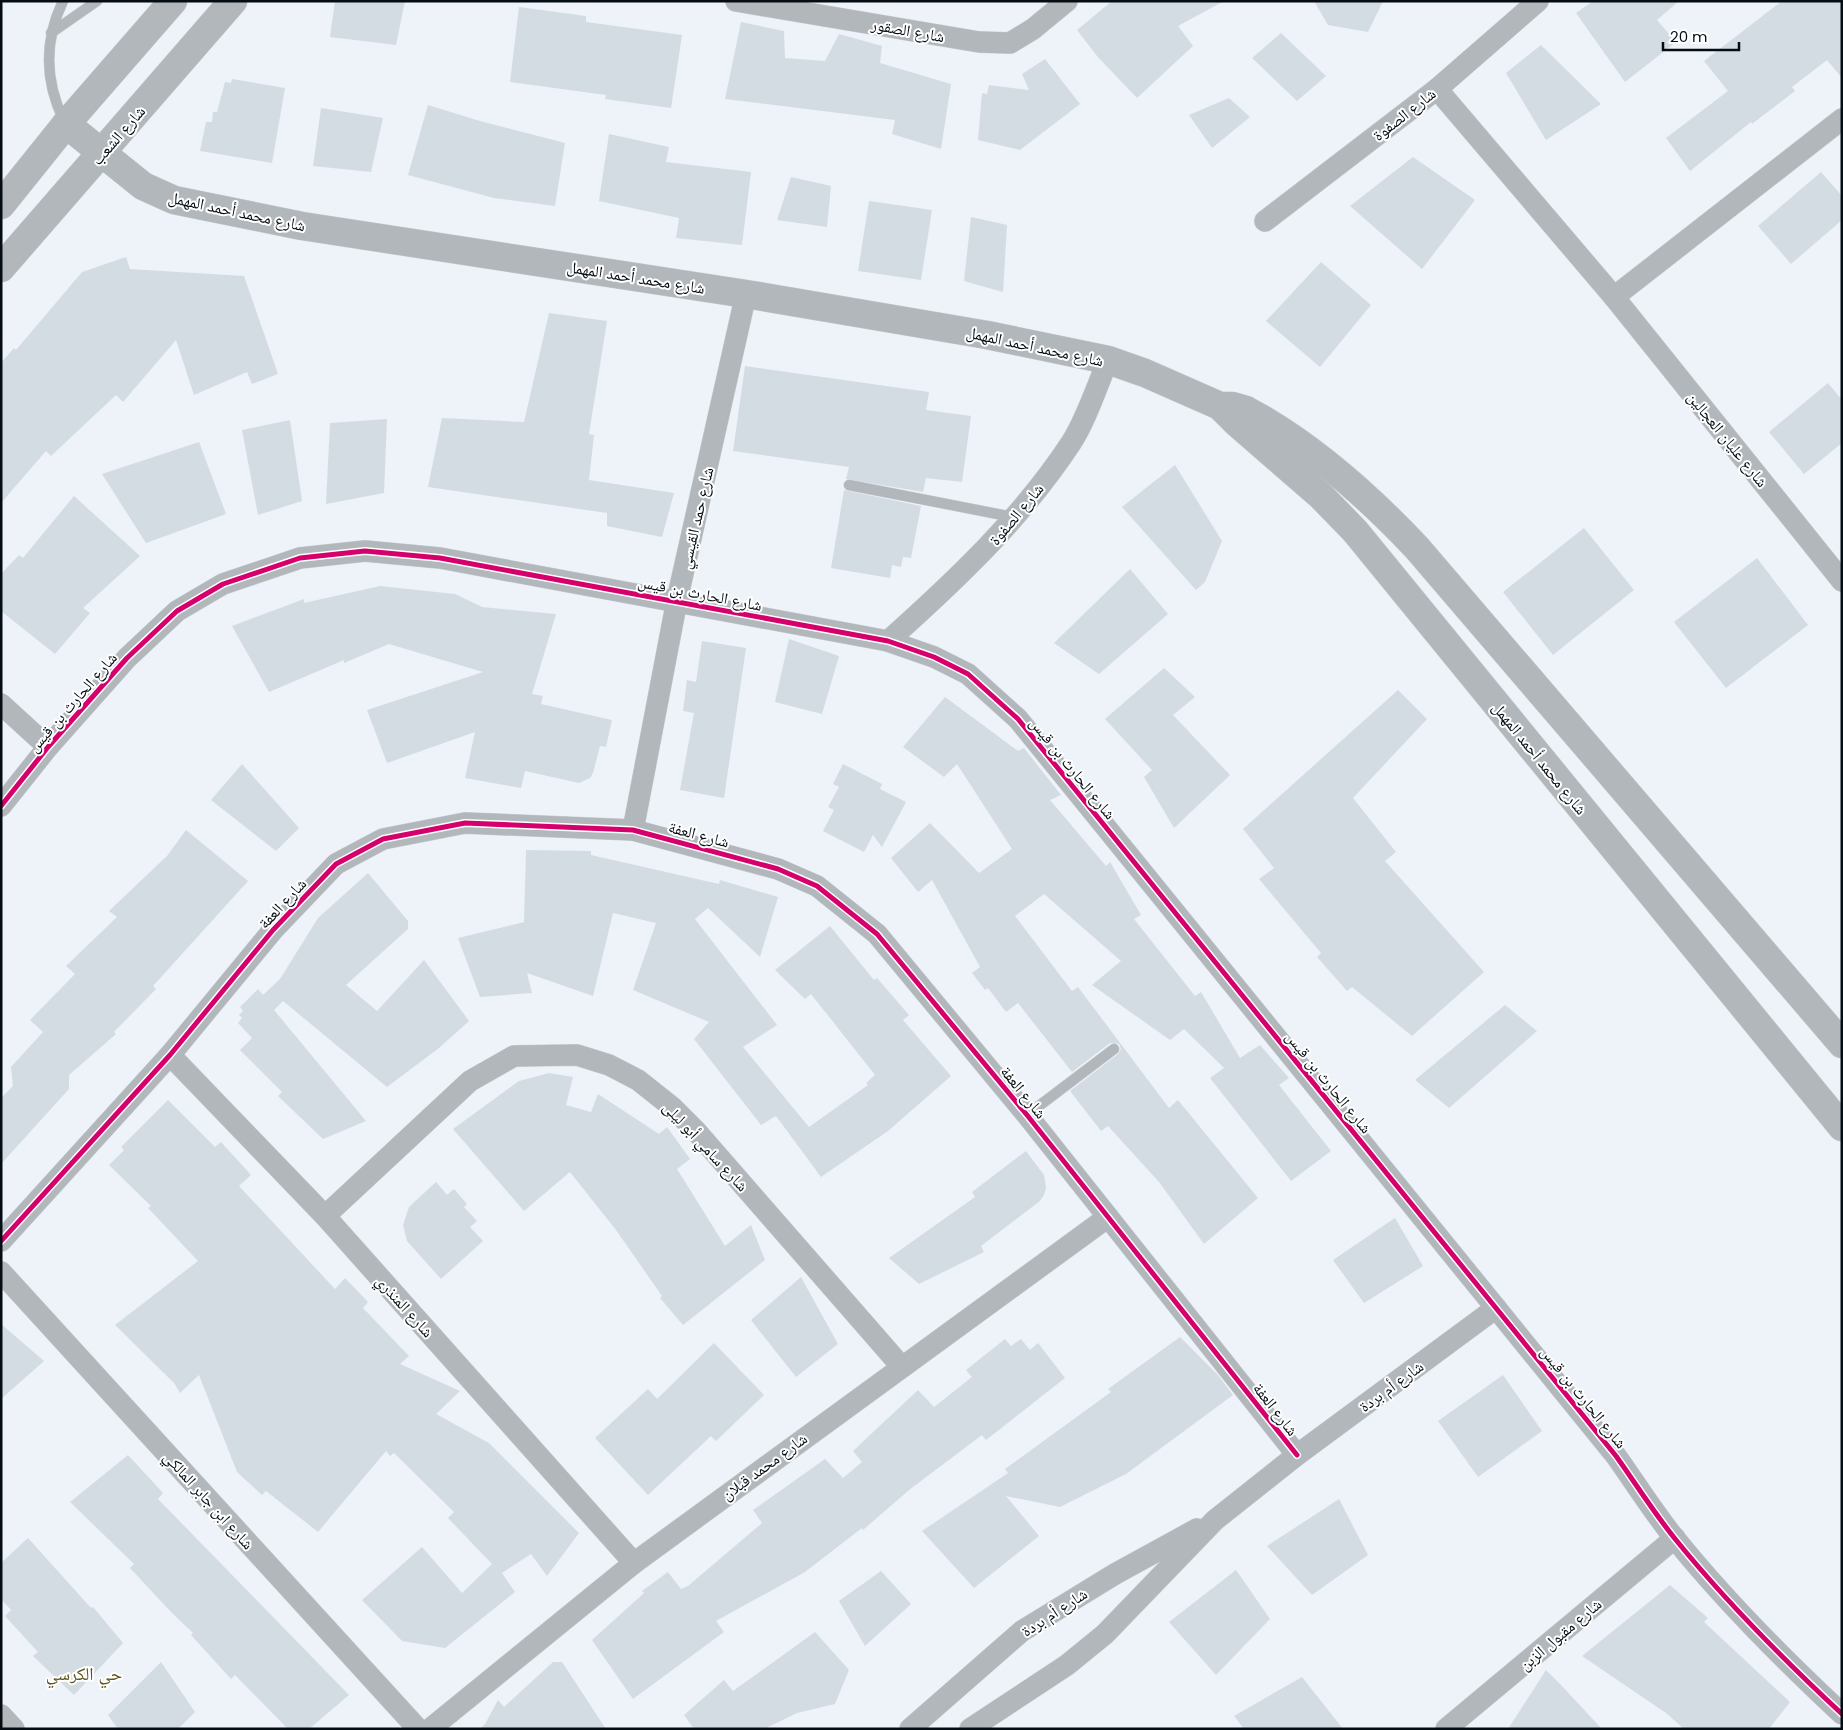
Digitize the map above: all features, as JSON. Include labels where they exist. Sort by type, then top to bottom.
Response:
[{"type":"main road","points":[[1,204],[66,124],[173,1]]},
{"type":"main road","name":"شارع الشعب","points":[[1,268],[233,1]]},
{"type":"main road","name":"شارع محمد أحمد المهمل","points":[[66,124],[143,186],[174,200],[230,213],[746,294],[987,335],[1108,360],[1145,373],[1220,406],[1321,496],[1367,546],[1842,1126]]},
{"type":"main road","name":"شارع محمد أحمد المهمل","points":[[1220,406],[1232,406],[1258,417],[1318,459],[1386,515],[1424,555],[1842,1044]]},
{"type":"street","name":"شارع الصقور","points":[[736,1],[978,42],[1010,43],[1033,29],[1067,1]]},
{"type":"street","name":"شارع الصفوة","points":[[1265,221],[1437,89],[1538,1]]},
{"type":"street","name":"شارع عليان العجالين","points":[[1437,89],[1614,297],[1842,581]]},
{"type":"street","points":[[1614,297],[1841,120]]},
{"type":"street","name":"شارع حمد القيسي","points":[[633,830],[677,600],[746,294]]},
{"type":"street","name":"شارع الصفوة","points":[[888,641],[950,585],[1014,518],[1072,442],[1108,360]]},
{"type":"street","name":"شارع الحارث بن قيس","points":[[1,806],[48,747],[127,658],[178,612],[223,584],[300,558],[365,551],[440,558],[677,600],[888,641],[934,657],[968,674],[1018,719],[1616,1456],[1675,1538],[1735,1608],[1842,1714]]},
{"type":"street","points":[[1,704],[48,747]]},
{"type":"street","name":"شارع العفة","points":[[1,1241],[170,1055],[273,930],[336,864],[383,839],[465,823],[633,830],[778,869],[817,886],[877,934],[1027,1115],[1297,1455]]},
{"type":"street","name":"شارع المنذري","points":[[170,1055],[325,1216],[634,1563]]},
{"type":"street","name":"شارع سامي أبو ليلى","points":[[325,1216],[470,1081],[514,1056],[577,1055],[608,1065],[638,1080],[672,1106],[696,1130],[901,1366]]},
{"type":"street","name":"شارع محمد قبلان","points":[[430,1729],[634,1563],[901,1366],[1108,1217]]},
{"type":"street","name":"شارع ابن جابر المالكي","points":[[1,1272],[418,1729]]},
{"type":"street","name":"شارع أم بردة","points":[[970,1729],[1067,1665],[1105,1634],[1215,1520],[1297,1455],[1496,1308]]},
{"type":"street","name":"شارع أم بردة","points":[[910,1729],[1022,1631],[1115,1574],[1215,1520]]},
{"type":"street","name":"شارع مقبول الزبن","points":[[1446,1729],[1675,1538]]},
{"type":"street","points":[[1,1715],[14,1729]]},
{"type":"lane","points":[[63,1],[51,33],[49,73],[58,108],[66,124]]},
{"type":"lane","points":[[51,33],[77,17],[97,1]]},
{"type":"lane","points":[[849,485],[1014,518]]},
{"type":"lane","points":[[1027,1115],[1114,1049]]},
{"type":"building","points":[[335,1],[405,1],[396,45],[330,37]]},
{"type":"building","points":[[1112,1],[1224,1],[1178,26],[1193,46],[1137,98],[1097,56],[1077,30]]},
{"type":"building","points":[[1314,1],[1383,1],[1368,32],[1328,25]]},
{"type":"building","points":[[1593,1],[1679,1],[1657,20],[1676,42],[1625,82],[1576,13]]},
{"type":"building","points":[[1782,1],[1842,1],[1842,78],[1827,60],[1792,87],[1795,91],[1752,124],[1751,122],[1690,171],[1666,138],[1728,91],[1704,61]]},
{"type":"building","points":[[519,7],[586,16],[586,22],[682,35],[671,108],[605,99],[606,95],[510,82]]},
{"type":"building","points":[[741,22],[784,31],[785,58],[825,61],[839,34],[882,46],[880,63],[951,84],[941,149],[892,134],[895,120],[725,99]]},
{"type":"building","points":[[1281,33],[1326,76],[1297,101],[1252,58]]},
{"type":"building","points":[[1541,45],[1601,104],[1546,140],[1506,73]]},
{"type":"building","points":[[1045,59],[1080,104],[1020,150],[978,140],[982,93],[987,94],[989,85],[1029,90],[1022,74]]},
{"type":"building","points":[[232,79],[285,88],[272,163],[200,151],[206,122],[212,122],[213,112],[217,112],[225,82],[231,83]]},
{"type":"building","points":[[1229,98],[1250,117],[1212,148],[1189,115]]},
{"type":"building","points":[[428,105],[480,121],[565,143],[555,206],[494,198],[408,175]]},
{"type":"building","points":[[321,108],[383,118],[371,172],[313,166]]},
{"type":"building","points":[[609,134],[669,147],[666,162],[751,172],[742,245],[676,238],[679,218],[599,201]]},
{"type":"building","points":[[1413,157],[1475,200],[1422,269],[1350,206]]},
{"type":"building","points":[[1821,172],[1842,196],[1842,220],[1791,264],[1758,226]]},
{"type":"building","points":[[791,177],[831,186],[827,227],[777,220]]},
{"type":"building","points":[[869,201],[932,210],[921,280],[858,271]]},
{"type":"building","points":[[971,217],[1007,225],[1003,292],[964,281]]},
{"type":"building","points":[[126,257],[130,269],[244,276],[278,374],[252,384],[247,372],[194,395],[176,340],[123,402],[116,395],[51,456],[46,451],[1,503],[1,363],[14,348],[16,350],[82,272]]},
{"type":"building","points":[[1321,262],[1371,305],[1320,367],[1266,321]]},
{"type":"building","points":[[549,313],[607,321],[589,434],[594,435],[589,480],[674,493],[662,537],[607,526],[607,513],[428,487],[442,418],[524,422]]},
{"type":"building","points":[[745,366],[929,392],[926,410],[971,416],[962,482],[926,478],[923,492],[846,479],[849,467],[733,451]]},
{"type":"building","points":[[1828,383],[1842,400],[1842,443],[1804,474],[1769,432]]},
{"type":"building","points":[[387,419],[384,493],[326,504],[330,423]]},
{"type":"building","points":[[290,420],[302,501],[258,515],[242,430]]},
{"type":"building","points":[[199,442],[226,514],[146,543],[102,474]]},
{"type":"building","points":[[1175,465],[1222,541],[1205,582],[1196,590],[1122,507]]},
{"type":"building","points":[[844,490],[921,506],[911,558],[903,557],[901,567],[892,565],[890,578],[831,568]]},
{"type":"building","points":[[74,496],[140,556],[83,608],[90,613],[55,654],[1,611],[1,574],[19,555],[23,558]]},
{"type":"building","points":[[1584,528],[1634,590],[1553,655],[1503,592]]},
{"type":"building","points":[[1757,558],[1808,625],[1726,688],[1674,622]]},
{"type":"building","points":[[1130,569],[1168,614],[1099,674],[1054,643]]},
{"type":"building","points":[[380,586],[455,594],[482,607],[556,614],[532,694],[543,696],[541,704],[612,720],[606,747],[600,746],[590,778],[579,783],[525,771],[521,788],[465,778],[475,732],[387,763],[367,710],[483,672],[389,644],[344,663],[344,660],[269,692],[232,626],[304,599],[304,603]]},
{"type":"building","points":[[789,639],[839,656],[822,714],[775,702]]},
{"type":"building","points":[[702,641],[746,648],[724,798],[680,790],[694,713],[683,711],[687,680],[696,682]]},
{"type":"building","points":[[1164,668],[1195,697],[1173,715],[1230,775],[1174,828],[1144,777],[1152,770],[1105,719]]},
{"type":"building","points":[[1398,690],[1427,719],[1353,798],[1396,852],[1385,861],[1484,972],[1412,1036],[1352,987],[1347,991],[1317,957],[1321,953],[1259,879],[1274,868],[1243,829]]},
{"type":"building","points":[[945,697],[1018,751],[1024,748],[1061,795],[1050,800],[1106,866],[1110,862],[1141,915],[1134,919],[1195,996],[1201,992],[1240,1058],[1260,1045],[1289,1078],[1279,1085],[1331,1151],[1291,1181],[1210,1078],[1224,1068],[1184,1029],[1170,1040],[1092,985],[1121,961],[1044,894],[1015,916],[1072,991],[1078,987],[1169,1108],[1178,1100],[1258,1198],[1204,1244],[1159,1182],[1108,1126],[1101,1131],[1070,1091],[1118,1054],[1121,1049],[1119,1044],[1110,1043],[1072,1072],[1018,1003],[1006,1012],[988,988],[985,990],[972,973],[980,967],[932,880],[918,892],[891,858],[930,823],[979,873],[1012,849],[957,764],[944,777],[903,747]]},
{"type":"building","points":[[242,764],[299,828],[276,851],[211,800]]},
{"type":"building","points":[[843,764],[882,784],[880,789],[906,802],[882,847],[873,835],[864,852],[823,831],[834,810],[828,807],[839,787],[833,784]]},
{"type":"building","points":[[186,830],[248,881],[153,986],[156,989],[114,1032],[116,1034],[69,1075],[69,1089],[1,1164],[1,1098],[13,1086],[11,1067],[43,1032],[30,1020],[75,974],[66,966],[117,917],[109,911],[167,856]]},
{"type":"building","points":[[526,850],[591,851],[591,855],[719,884],[720,880],[778,897],[760,957],[708,908],[695,919],[777,1025],[743,1047],[809,1127],[868,1085],[866,1083],[875,1075],[811,994],[805,999],[775,970],[830,926],[874,980],[877,978],[909,1015],[903,1020],[951,1076],[888,1131],[821,1177],[776,1116],[761,1125],[694,1039],[709,1022],[633,990],[656,923],[613,913],[593,996],[527,973],[532,993],[480,997],[458,938],[524,922]]},
{"type":"building","points":[[368,873],[408,921],[408,929],[346,985],[377,1011],[424,960],[469,1021],[439,1048],[387,1087],[283,1001],[274,1010],[366,1121],[323,1139],[278,1096],[282,1092],[240,1050],[252,1038],[238,1023],[242,1018],[239,1015],[243,1011],[240,1007],[258,989],[263,995],[280,979],[318,918]]},
{"type":"building","points":[[1505,1005],[1537,1031],[1449,1108],[1415,1080]]},
{"type":"building","points":[[549,1073],[573,1077],[566,1105],[591,1112],[598,1094],[659,1134],[667,1127],[690,1159],[677,1169],[725,1246],[751,1225],[765,1260],[683,1325],[660,1298],[662,1296],[616,1230],[570,1172],[524,1211],[453,1129],[519,1081]]},
{"type":"building","points":[[168,1100],[215,1147],[221,1142],[251,1175],[239,1186],[335,1289],[345,1278],[368,1302],[363,1308],[409,1356],[400,1364],[460,1391],[436,1414],[489,1443],[579,1533],[547,1576],[531,1554],[502,1573],[515,1592],[445,1648],[402,1641],[362,1600],[422,1547],[462,1593],[492,1564],[448,1518],[454,1512],[394,1453],[390,1456],[386,1451],[318,1532],[266,1491],[262,1495],[237,1472],[199,1375],[180,1393],[174,1383],[115,1325],[198,1261],[148,1208],[151,1206],[109,1165],[124,1150],[121,1147]]},
{"type":"building","points":[[1026,1151],[1044,1175],[1046,1188],[1044,1195],[1040,1201],[981,1246],[984,1252],[919,1284],[889,1258],[975,1197],[972,1192]]},
{"type":"building","points":[[436,1182],[447,1195],[454,1189],[467,1204],[464,1207],[477,1221],[470,1227],[483,1241],[441,1279],[407,1241],[403,1225],[409,1207]]},
{"type":"building","points":[[1395,1218],[1423,1266],[1364,1303],[1333,1260]]},
{"type":"building","points":[[801,1277],[838,1344],[796,1377],[751,1320]]},
{"type":"building","points":[[1,1324],[44,1361],[1,1399]]},
{"type":"building","points":[[1180,1337],[1218,1375],[1233,1395],[1126,1474],[1060,1507],[1006,1496],[1039,1536],[974,1588],[922,1531],[1008,1473],[1005,1469],[1111,1392],[1108,1389]]},
{"type":"building","points":[[1005,1339],[1011,1346],[1021,1339],[1030,1350],[1038,1343],[1065,1378],[986,1440],[982,1435],[909,1490],[863,1530],[862,1528],[805,1572],[716,1621],[724,1632],[633,1699],[592,1640],[644,1593],[642,1591],[668,1572],[681,1589],[688,1586],[762,1523],[753,1510],[825,1459],[843,1478],[862,1462],[853,1451],[918,1390],[934,1407],[972,1377],[966,1370]]},
{"type":"building","points":[[714,1343],[764,1395],[716,1441],[711,1436],[648,1495],[595,1438],[648,1389],[657,1399]]},
{"type":"building","points":[[1503,1375],[1542,1431],[1478,1477],[1438,1421]]},
{"type":"building","points":[[128,1455],[163,1493],[158,1499],[349,1695],[309,1729],[288,1729],[235,1675],[231,1679],[191,1635],[193,1633],[130,1568],[134,1564],[70,1502]]},
{"type":"building","points":[[1339,1499],[1368,1555],[1312,1595],[1267,1546]]},
{"type":"building","points":[[28,1538],[91,1608],[93,1607],[123,1643],[74,1695],[33,1656],[38,1652],[5,1616],[11,1610],[1,1599],[1,1563]]},
{"type":"building","points":[[1236,1570],[1270,1619],[1216,1675],[1169,1622]]},
{"type":"building","points":[[881,1571],[911,1604],[865,1646],[839,1601]]},
{"type":"building","points":[[1670,1585],[1708,1618],[1704,1622],[1790,1702],[1769,1729],[1684,1729],[1666,1713],[1582,1656]]},
{"type":"building","points":[[815,1632],[849,1670],[835,1704],[797,1713],[764,1729],[694,1729],[684,1715],[724,1680],[733,1691]]},
{"type":"building","points":[[161,1662],[195,1712],[178,1729],[118,1729],[108,1715]]},
{"type":"building","points":[[553,1662],[562,1662],[606,1729],[480,1729],[485,1724],[498,1700],[504,1707]]},
{"type":"building","points":[[1546,1670],[1561,1685],[1602,1729],[1508,1729]]},
{"type":"building","points":[[1302,1677],[1343,1729],[1244,1729],[1234,1716]]},
{"type":"cycle path","points":[[1,806],[48,747],[127,658],[177,611],[223,584],[300,558],[365,551],[440,558],[888,641],[934,657],[968,674],[1018,719],[1616,1456],[1676,1540],[1756,1630],[1842,1714]]},
{"type":"cycle path","points":[[1,1241],[170,1055],[273,930],[336,864],[383,839],[465,823],[633,830],[778,869],[817,886],[877,934],[1027,1115],[1297,1455]]},
{"type":"district","name":"حي الكرسي","points":[[84,1674]]}]
